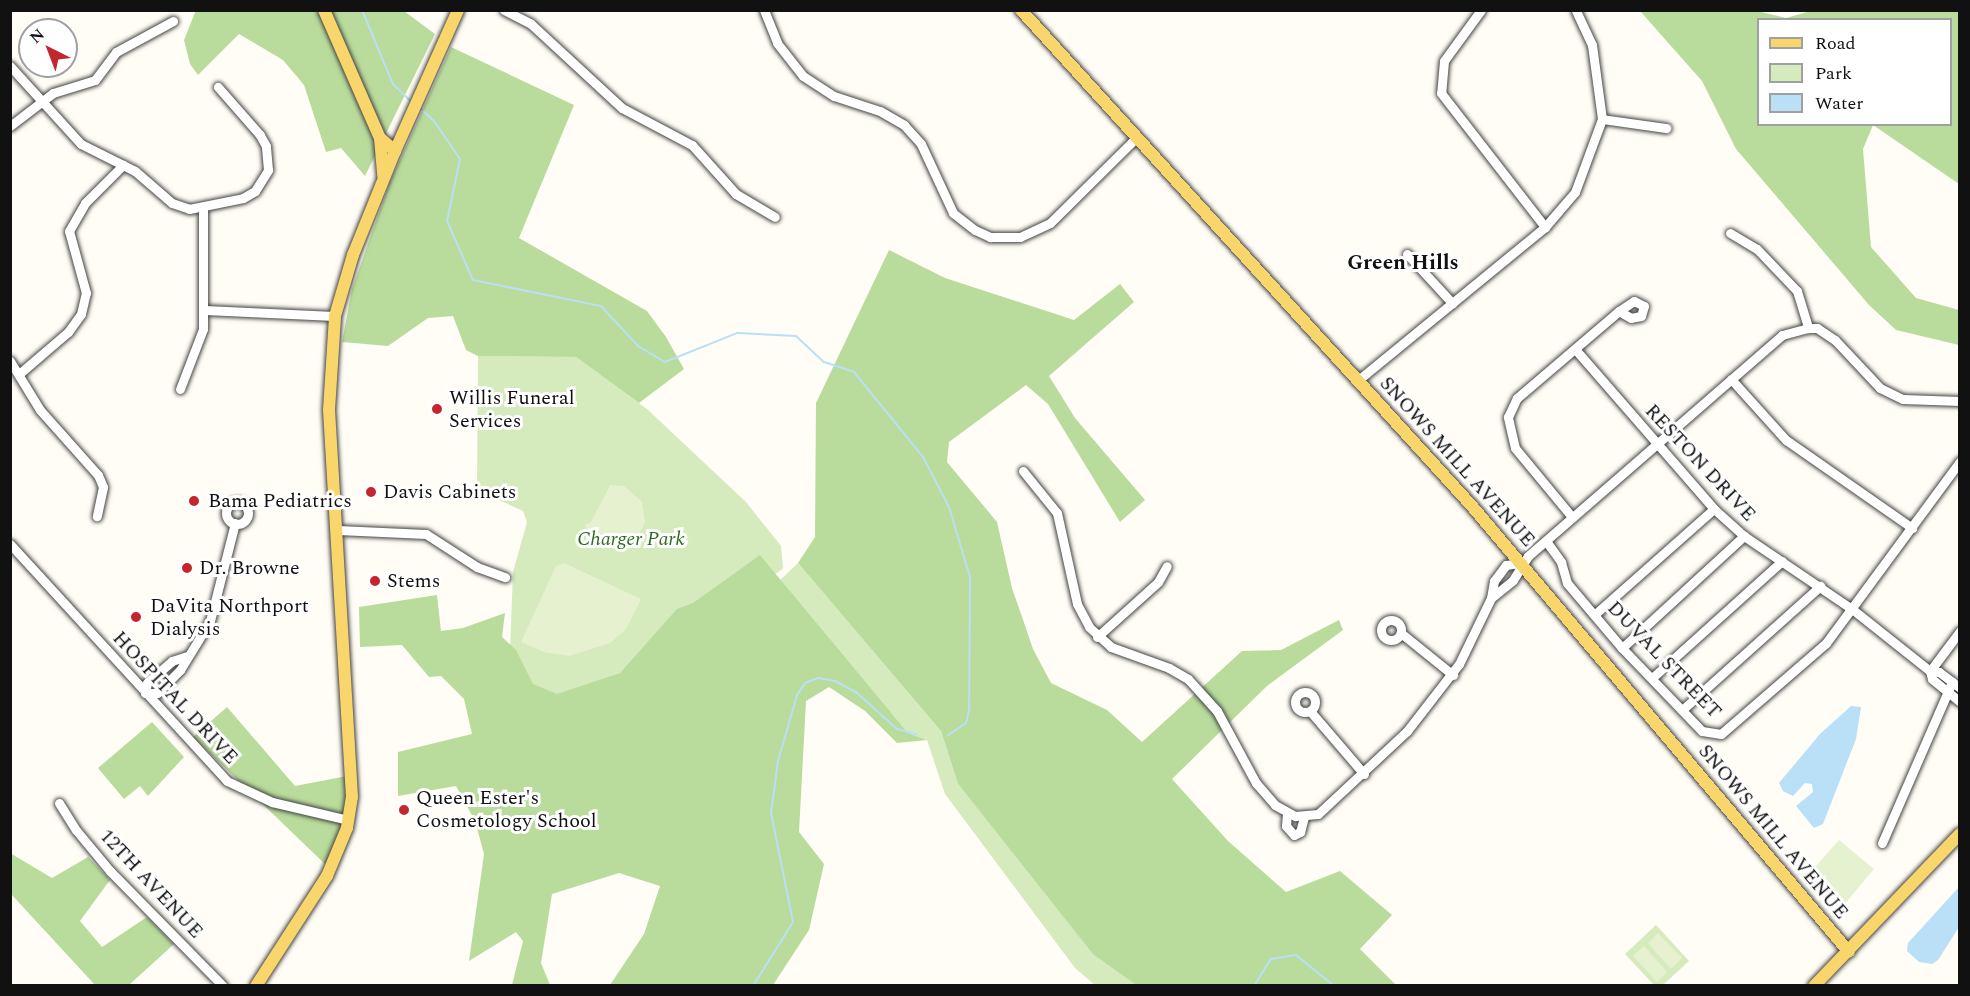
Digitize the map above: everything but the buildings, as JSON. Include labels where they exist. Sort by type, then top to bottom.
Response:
[{"type":"main road","points":[[324,10],[380,138],[383,181]]},
{"type":"main road","points":[[256,986],[327,876],[349,820],[352,768],[328,376],[335,316],[353,255],[394,151],[458,10]]},
{"type":"main road","name":"SNOWS MILL AVENUE","points":[[1021,10],[1521,563],[1849,952]]},
{"type":"main road","points":[[380,138],[394,151]]},
{"type":"main road","points":[[1815,986],[1959,834]]},
{"type":"street","points":[[504,10],[531,24],[622,108],[692,145],[736,194],[775,217]]},
{"type":"street","points":[[764,10],[777,43],[803,76],[834,96],[880,111],[904,125],[921,144],[953,213],[975,231],[990,237],[1020,237],[1050,223],[1137,138]]},
{"type":"street","points":[[1481,10],[1458,38],[1440,72],[1441,93],[1545,227]]},
{"type":"street","points":[[1357,381],[1545,227],[1575,192],[1602,119],[1593,45],[1575,10]]},
{"type":"street","points":[[10,126],[41,100],[95,80],[116,52],[173,21]]},
{"type":"street","points":[[10,66],[81,144],[145,178],[172,203],[203,209],[255,191],[268,170],[266,146],[260,135],[218,87]]},
{"type":"street","points":[[1602,119],[1666,128]]},
{"type":"street","points":[[19,374],[68,332],[81,314],[86,293],[69,231],[85,203],[123,165]]},
{"type":"street","points":[[180,389],[200,342],[204,310],[203,209]]},
{"type":"street","points":[[1730,233],[1757,249],[1797,291],[1808,328]]},
{"type":"street","points":[[1407,254],[1452,303]]},
{"type":"street","points":[[204,310],[335,316]]},
{"type":"street","points":[[1572,518],[1515,448],[1508,417],[1517,398],[1619,311]]},
{"type":"street","points":[[1491,598],[1517,575],[1521,563],[1782,335],[1817,328],[1835,340],[1868,378],[1892,396],[1959,400]]},
{"type":"street","name":"RESTON DRIVE","points":[[1575,349],[1714,510],[1744,537],[1852,609],[1930,671],[1939,672],[1956,685]]},
{"type":"street","points":[[10,361],[40,410],[98,475],[103,488],[97,516]]},
{"type":"street","points":[[1731,379],[1786,440],[1912,528]]},
{"type":"street","name":"DUVAL STREET","points":[[1546,541],[1561,562],[1568,583],[1622,648],[1702,731],[1721,734],[1826,643],[1959,461]]},
{"type":"street","points":[[1023,471],[1057,513],[1081,616],[1097,637],[1111,647],[1169,668],[1188,679],[1217,711],[1256,783],[1287,814],[1304,818],[1318,814],[1364,774],[1407,731],[1453,675],[1491,598],[1494,581],[1506,565],[1521,563]]},
{"type":"street","points":[[1594,615],[1714,510]]},
{"type":"street","points":[[145,693],[147,683],[172,661],[187,656],[210,621],[235,524]]},
{"type":"street","points":[[338,530],[426,534],[477,567],[505,577]]},
{"type":"street","points":[[1622,648],[1744,537]]},
{"type":"street","name":"HOSPITAL DRIVE","points":[[10,544],[227,781],[272,802],[349,820]]},
{"type":"street","points":[[1652,678],[1782,561]]},
{"type":"street","points":[[1097,637],[1158,582],[1167,566]]},
{"type":"street","points":[[1682,710],[1820,586]]},
{"type":"street","points":[[1930,671],[1959,631]]},
{"type":"street","points":[[1401,633],[1453,675]]},
{"type":"street","name":"RESTON DRIVE","points":[[1930,671],[1932,679],[1959,702]]},
{"type":"street","points":[[1882,843],[1946,691],[1956,685]]},
{"type":"street","points":[[1310,711],[1336,746],[1364,774]]},
{"type":"street","name":"12TH AVENUE","points":[[59,802],[76,830],[110,871],[223,986]]},
{"type":"street","points":[[1287,814],[1286,826],[1294,835],[1300,832],[1304,818]]},
{"type":"green space","points":[[196,10],[404,11],[435,34],[365,176],[341,148],[326,152],[304,85],[283,60],[239,34],[198,75],[190,64],[184,40]]},
{"type":"green space","points":[[1640,11],[1757,11],[1786,18],[1757,18],[1757,126],[1873,126],[1863,149],[1871,247],[1916,298],[1959,310],[1959,345],[1896,330],[1869,305],[1736,149],[1702,81]]},
{"type":"green space","points":[[1811,11],[1959,11],[1959,184],[1874,126],[1952,126],[1952,18],[1786,18]]},
{"type":"green space","points":[[451,47],[574,105],[519,238],[647,311],[666,337],[684,369],[639,403],[576,357],[478,356],[466,350],[453,316],[428,318],[388,346],[342,342],[352,289],[390,182]]},
{"type":"green space","points":[[889,250],[945,278],[1074,320],[1120,284],[1134,302],[1049,376],[1075,418],[1145,500],[1120,522],[1048,404],[1026,385],[949,442],[947,462],[997,522],[1012,588],[1033,649],[1051,683],[1107,710],[1142,742],[1242,651],[1281,650],[1339,620],[1343,630],[1267,686],[1172,779],[1228,841],[1286,892],[1340,871],[1392,915],[1360,949],[1396,985],[1136,985],[1093,954],[958,784],[941,731],[798,563],[815,537],[816,403]]},
{"type":"green space","name":"Charger Park","points":[[478,356],[576,357],[647,409],[746,502],[781,546],[783,569],[636,659],[620,673],[537,704],[510,651],[513,572],[527,522],[523,511],[477,490]]},
{"type":"green space","points":[[610,485],[624,486],[642,502],[645,522],[637,539],[631,541],[587,530],[585,525],[591,522]]},
{"type":"green space","points":[[760,555],[908,733],[927,740],[897,743],[865,711],[829,687],[806,701],[799,832],[824,864],[809,930],[773,985],[610,985],[644,934],[660,886],[619,873],[552,894],[541,963],[550,985],[512,985],[523,941],[516,932],[469,961],[484,854],[475,821],[456,786],[398,796],[398,752],[472,734],[464,699],[441,676],[429,677],[402,645],[360,647],[359,607],[437,595],[441,631],[463,628],[505,613],[502,637],[516,650],[533,684],[557,694],[620,673],[677,609],[693,603]]},
{"type":"green space","points":[[564,563],[641,599],[626,629],[610,643],[569,656],[544,652],[521,642],[556,566]]},
{"type":"green space","points":[[798,563],[941,731],[958,784],[1093,953],[1136,985],[1095,985],[1075,968],[945,794],[927,740],[908,733],[779,581]]},
{"type":"green space","points":[[227,707],[295,786],[347,776],[348,838],[328,867],[193,737]]},
{"type":"green space","points":[[152,722],[184,757],[148,796],[140,786],[124,799],[98,768]]},
{"type":"green space","points":[[1839,840],[1874,869],[1843,906],[1808,875]]},
{"type":"green space","points":[[10,853],[52,878],[88,857],[110,880],[80,921],[102,947],[147,917],[174,944],[129,985],[95,985],[11,894]]},
{"type":"green space","points":[[1656,925],[1689,961],[1663,985],[1654,985],[1625,954]]},
{"type":"green space","points":[[1658,933],[1682,958],[1671,969],[1648,943]]},
{"type":"green space","points":[[1644,946],[1667,972],[1657,982],[1633,956]]},
{"type":"water","points":[[1851,706],[1861,707],[1856,739],[1823,824],[1814,828],[1796,806],[1813,792],[1812,784],[1805,783],[1793,796],[1783,791],[1779,783],[1820,734]]},
{"type":"water","points":[[1959,887],[1959,927],[1938,960],[1932,964],[1919,962],[1907,951],[1908,943]]},
{"type":"waterway","points":[[362,10],[393,84],[413,103]]},
{"type":"waterway","points":[[420,108],[434,121],[460,159],[447,221],[473,280],[601,306],[638,346],[665,362],[737,333],[796,336],[824,362],[854,372],[923,457],[949,507],[970,577],[969,711],[966,723],[948,735]]},
{"type":"waterway","points":[[753,986],[793,922],[771,813],[778,761],[797,695],[805,683],[818,678],[835,681],[856,692],[897,729],[916,734]]},
{"type":"waterway","points":[[1254,986],[1271,959],[1296,955],[1334,986]]},
{"type":"place","name":"Willis Funeral Services","points":[[437,409]]},
{"type":"place","name":"Davis Cabinets","points":[[371,492]]},
{"type":"place","name":"Bama Pediatrics","points":[[194,501]]},
{"type":"place","name":"Dr. Browne","points":[[187,568]]},
{"type":"place","name":"Stems","points":[[375,581]]},
{"type":"place","name":"DaVita Northport Dialysis","points":[[136,617]]},
{"type":"place","name":"Queen Ester's Cosmetology School","points":[[404,810]]},
{"type":"district","name":"Green Hills","points":[[1403,263]]}]
